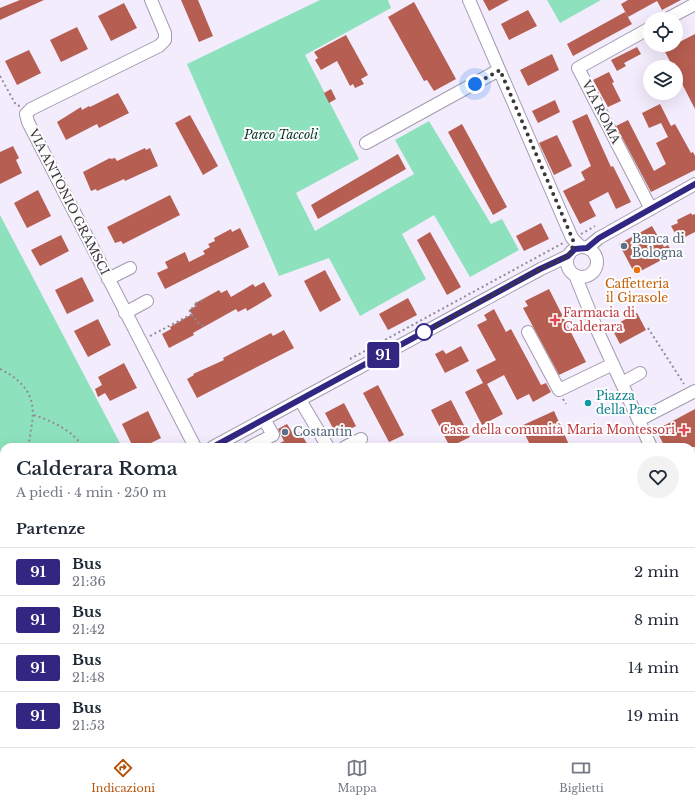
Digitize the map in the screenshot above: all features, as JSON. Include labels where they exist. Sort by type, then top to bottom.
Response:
[{"type":"street","points":[[31,109],[159,46],[165,40],[165,33],[151,0]]},
{"type":"street","points":[[469,0],[578,247],[596,267],[590,274],[583,298]]},
{"type":"street","points":[[680,12],[695,4]]},
{"type":"street","name":"VIA ROMA","points":[[643,32],[578,68],[651,209]]},
{"type":"street","points":[[366,143],[500,70]]},
{"type":"street","name":"VIA ANTONIO GRAMSCI","points":[[31,109],[26,114],[28,122],[193,443]]},
{"type":"street","points":[[223,443],[264,419],[550,264],[578,247],[598,246],[603,236],[695,184]]},
{"type":"street","points":[[578,247],[568,266],[573,273],[583,298],[650,443]]},
{"type":"street","points":[[550,264],[583,276],[590,274]]},
{"type":"street","points":[[108,279],[130,268]]},
{"type":"street","points":[[125,313],[147,301]]},
{"type":"street","points":[[528,332],[559,390],[613,364]]},
{"type":"street","points":[[622,383],[640,373]]},
{"type":"street","points":[[639,420],[692,393]]},
{"type":"street","points":[[300,400],[326,443]]},
{"type":"street","points":[[258,443],[273,435],[264,419]]},
{"type":"street","points":[[353,443],[361,439]]},
{"type":"path","points":[[0,76],[16,105],[31,109]]},
{"type":"path","points":[[347,361],[578,247],[599,224]]},
{"type":"path","points":[[205,299],[194,304],[196,306],[189,310],[198,323],[205,327]]},
{"type":"path","points":[[148,337],[192,314]]},
{"type":"path","points":[[648,328],[692,393]]},
{"type":"path","points":[[0,369],[10,374],[21,384],[32,399],[34,415],[28,443]]},
{"type":"path","points":[[34,415],[48,420],[74,435],[80,443]]},
{"type":"green space","name":"Parco Taccoli","points":[[320,0],[388,0],[391,8],[305,55],[359,159],[296,193],[315,231],[414,174],[395,140],[429,121],[491,224],[502,219],[519,250],[470,277],[434,215],[402,234],[426,279],[360,316],[329,258],[279,276],[187,64]]},
{"type":"green space","points":[[547,0],[601,0],[560,23]]},
{"type":"green space","points":[[0,215],[120,443],[0,443]]},
{"type":"building","points":[[20,0],[44,0],[0,20],[0,8]]},
{"type":"building","points":[[181,0],[198,0],[213,36],[199,42]]},
{"type":"building","points":[[483,0],[509,0],[489,11]]},
{"type":"building","points":[[628,0],[681,0],[662,10],[657,1],[628,17],[621,4]]},
{"type":"building","points":[[414,2],[456,79],[434,91],[427,80],[424,81],[388,17]]},
{"type":"building","points":[[124,3],[137,28],[111,41],[98,16]]},
{"type":"building","points":[[528,10],[537,26],[509,40],[501,24]]},
{"type":"building","points":[[625,12],[632,24],[573,56],[567,44]]},
{"type":"building","points":[[77,27],[88,49],[61,62],[50,40]]},
{"type":"building","points":[[695,34],[695,109],[683,86],[683,60],[669,60],[665,52],[683,52],[683,40]]},
{"type":"building","points":[[346,35],[368,75],[361,79],[364,84],[355,88],[353,84],[350,86],[337,61],[321,70],[315,60],[318,58],[314,52]]},
{"type":"building","points":[[637,47],[641,54],[624,63],[626,66],[617,71],[611,60]]},
{"type":"building","points":[[29,50],[41,73],[17,85],[5,61]]},
{"type":"building","points":[[552,54],[559,70],[528,86],[520,70]]},
{"type":"building","points":[[609,72],[614,82],[612,83],[621,101],[608,107],[593,80]]},
{"type":"building","points":[[331,89],[336,99],[329,103],[324,93]]},
{"type":"building","points":[[118,93],[129,113],[99,128],[97,124],[66,140],[57,122],[81,107],[82,110],[89,106],[90,107]]},
{"type":"building","points":[[555,100],[560,112],[538,123],[532,111]]},
{"type":"building","points":[[660,104],[671,126],[675,124],[691,153],[693,152],[695,156],[695,170],[651,192],[616,126],[628,120],[654,171],[666,164],[656,143],[668,137],[661,123],[649,128],[642,113]]},
{"type":"building","points":[[587,114],[611,167],[613,166],[631,202],[616,209],[608,192],[589,202],[596,216],[580,224],[563,191],[585,180],[581,172],[591,166],[572,121]]},
{"type":"building","points":[[190,115],[218,166],[203,175],[175,123]]},
{"type":"building","points":[[462,124],[507,207],[493,215],[448,132]]},
{"type":"building","points":[[557,135],[572,166],[554,175],[539,143]]},
{"type":"building","points":[[13,146],[19,158],[16,160],[22,173],[0,184],[0,152]]},
{"type":"building","points":[[145,148],[146,150],[150,148],[158,166],[125,181],[124,179],[97,191],[96,189],[91,191],[83,172],[110,158],[115,158],[117,161]]},
{"type":"building","points":[[398,154],[406,169],[318,219],[311,205]]},
{"type":"building","points":[[38,190],[51,216],[27,228],[14,203]]},
{"type":"building","points":[[170,195],[180,215],[123,244],[121,241],[115,243],[107,227]]},
{"type":"building","points":[[691,213],[692,215],[695,214],[695,232],[679,240],[671,226],[678,223],[677,220]]},
{"type":"building","points":[[541,223],[549,239],[524,251],[516,236]]},
{"type":"building","points":[[652,226],[664,247],[668,245],[673,254],[635,274],[619,244]]},
{"type":"building","points":[[240,228],[249,247],[165,289],[157,273],[168,268],[165,262],[185,252],[189,262],[205,254],[203,251],[210,247],[208,244],[215,241],[214,238],[231,229],[232,232]]},
{"type":"building","points":[[430,232],[461,287],[447,295],[417,240]]},
{"type":"building","points":[[61,235],[69,251],[40,266],[31,250]]},
{"type":"building","points":[[325,270],[341,300],[320,312],[304,281]]},
{"type":"building","points":[[82,277],[94,301],[67,314],[55,290]]},
{"type":"building","points":[[264,282],[272,296],[247,311],[246,308],[238,312],[236,309],[193,333],[194,335],[169,348],[162,334],[171,329],[170,327],[192,314],[189,310],[196,306],[194,304],[219,290],[221,293],[227,290],[231,297],[253,284],[255,287]]},
{"type":"building","points":[[549,289],[586,362],[559,375],[523,308],[528,306],[525,301]]},
{"type":"building","points":[[408,298],[417,315],[388,330],[379,314]]},
{"type":"building","points":[[494,309],[506,332],[511,329],[541,385],[546,383],[551,392],[533,402],[529,394],[517,400],[504,375],[487,384],[503,414],[482,425],[465,392],[483,383],[476,370],[496,360],[477,325],[487,320],[484,315]]},
{"type":"building","points":[[637,313],[646,330],[620,344],[611,327]]},
{"type":"building","points":[[98,319],[111,345],[88,357],[74,331]]},
{"type":"building","points":[[284,330],[294,348],[197,398],[187,379],[194,375],[193,374],[224,360],[223,358],[271,333],[273,336]]},
{"type":"building","points":[[461,346],[469,361],[445,373],[435,354],[443,350],[446,354]]},
{"type":"building","points":[[124,363],[137,388],[110,401],[105,393],[98,397],[95,389],[102,385],[98,377]]},
{"type":"building","points":[[378,385],[404,435],[389,442],[363,393]]},
{"type":"building","points":[[451,400],[470,437],[458,443],[448,443],[431,410]]},
{"type":"building","points":[[344,403],[356,426],[337,436],[325,413]]},
{"type":"building","points":[[695,409],[695,443],[663,443],[656,430]]},
{"type":"building","points":[[148,411],[161,438],[151,443],[131,443],[122,424]]},
{"type":"building","points":[[554,411],[568,443],[529,443],[521,426]]},
{"type":"building","points":[[287,424],[294,435],[300,432],[307,443],[280,443],[284,441],[278,429]]},
{"type":"bus line","name":"91","points":[[220,443],[540,269],[568,256],[575,249],[581,247],[587,248],[599,238],[695,184]]},
{"type":"place","name":"Banca di Bologna","points":[[624,246]]},
{"type":"place","name":"Caffetteria il Girasole","points":[[637,270]]},
{"type":"place","name":"Farmacia di Calderara","points":[[555,320]]},
{"type":"place","name":"Piazza della Pace","points":[[588,403]]},
{"type":"place","name":"Casa della comunità Maria Montessori","points":[[684,430]]},
{"type":"place","name":"Costantin","points":[[285,432]]},
{"type":"route","points":[[424,332],[540,269],[568,256],[572,251],[573,240],[500,70],[475,84]]}]
